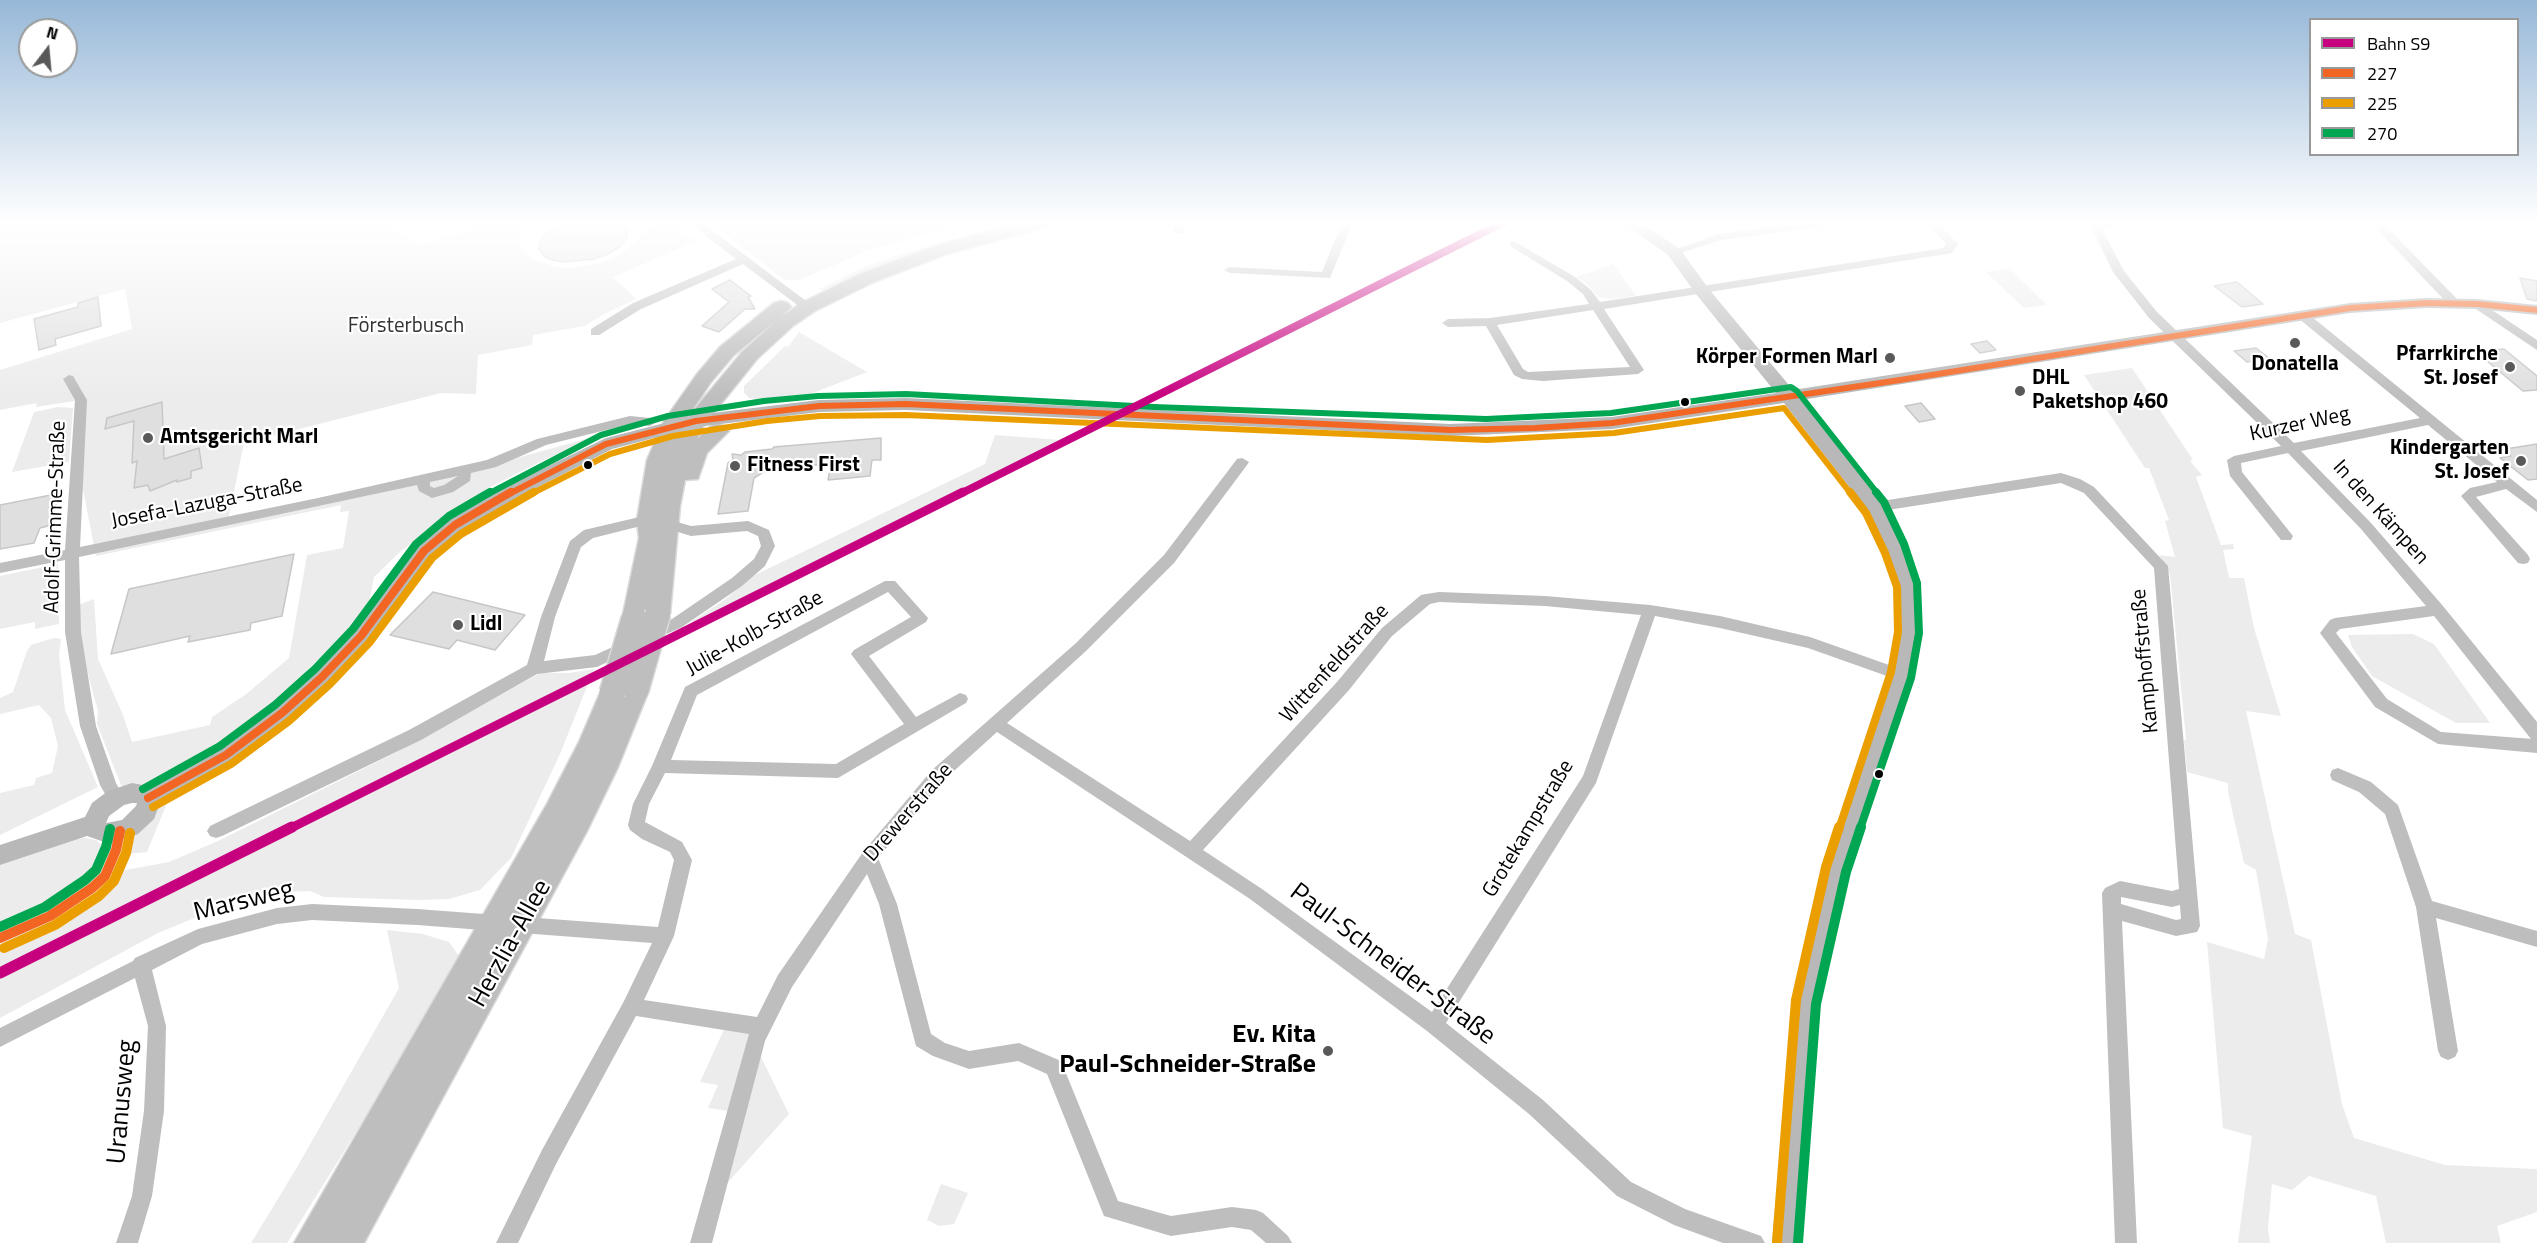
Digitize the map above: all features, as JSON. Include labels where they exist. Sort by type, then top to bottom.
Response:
[{"type":"main road","points":[[801,303],[830,280]]},
{"type":"main road","points":[[801,303],[862,280]]},
{"type":"main road","points":[[1694,280],[1875,507],[1895,549],[1907,585],[1909,633],[1901,675],[1836,869],[1806,1002],[1787,1243]]},
{"type":"main road","name":"Herzlia-Allee","points":[[624,691],[658,613],[665,524],[679,457],[674,429],[704,378],[727,351],[765,318],[801,303]]},
{"type":"main road","points":[[674,429],[718,431],[818,418],[902,416],[1054,418],[1489,445],[1619,436],[1793,403],[1872,396],[1937,374],[2375,305],[2454,303],[2537,310]]},
{"type":"main road","points":[[147,798],[226,755],[282,712],[322,677],[361,636],[424,551],[455,525],[564,465],[674,429],[819,406],[906,404],[1054,418]]},
{"type":"main road","points":[[665,524],[697,450],[718,431]]},
{"type":"main road","name":"Herzlia-Allee","points":[[311,1243],[605,767],[624,691],[634,619],[650,538],[665,524]]},
{"type":"main road","points":[[132,793],[142,794],[147,798],[149,804],[146,812],[130,827],[110,834],[96,830],[94,824],[100,810],[116,798],[132,793]]},
{"type":"main road","points":[[0,855],[94,824]]},
{"type":"main road","name":"Herzlia-Allee","points":[[346,1243],[509,924]]},
{"type":"street","points":[[596,332],[637,306],[697,280]]},
{"type":"street","points":[[770,280],[801,303]]},
{"type":"street","points":[[1490,322],[1518,372],[1526,376],[1543,377],[1638,370],[1587,292],[1572,280]]},
{"type":"street","points":[[1448,323],[1490,322],[1764,280]]},
{"type":"street","name":"In den Kämpen","points":[[2125,280],[2174,337],[2290,447],[2367,526],[2438,610],[2537,734]]},
{"type":"street","points":[[2432,280],[2454,303]]},
{"type":"street","points":[[2477,304],[2537,346]]},
{"type":"street","points":[[2302,315],[2537,507]]},
{"type":"street","name":"Adolf-Grimme-Straße","points":[[69,379],[81,400],[72,553],[73,632],[87,726],[108,785],[116,798]]},
{"type":"street","name":"Josefa-Lazuga-Straße","points":[[0,568],[491,464],[542,442],[630,420],[674,429]]},
{"type":"street","name":"Kurzer Weg","points":[[2286,536],[2235,473],[2234,460],[2431,420]]},
{"type":"street","name":"Drewerstraße","points":[[701,1243],[756,1040],[784,981],[869,857],[938,776],[1081,647],[1169,559],[1242,462]]},
{"type":"street","name":"Kamphoffstraße","points":[[1875,507],[2061,478],[2090,490],[2162,566],[2191,926],[2176,928],[2121,912],[2113,917]]},
{"type":"street","points":[[2508,484],[2475,491],[2469,496],[2523,559]]},
{"type":"street","points":[[216,831],[415,735],[534,668],[597,662],[676,623],[737,582],[760,562],[767,552],[768,540],[764,533],[748,526],[691,531],[665,524],[590,534],[580,538],[574,545],[548,616],[534,668]]},
{"type":"street","name":"Julie-Kolb-Straße","points":[[664,936],[680,883],[683,860],[676,847],[648,834],[636,825],[641,804],[660,766],[691,691],[890,585],[921,618],[859,654],[914,726]]},
{"type":"street","name":"Wittenfeldstraße","points":[[1191,851],[1343,686],[1387,632],[1426,599],[1439,597],[1545,601],[1650,610],[1719,622],[1810,643],[1901,675]]},
{"type":"street","name":"Grotekampstraße","points":[[1434,1025],[1590,778],[1650,610]]},
{"type":"street","points":[[2438,610],[2335,624],[2328,633],[2381,703],[2438,738],[2537,746]]},
{"type":"street","points":[[660,766],[838,771],[960,699]]},
{"type":"street","name":"Paul-Schneider-Straße","points":[[997,724],[1256,894],[1434,1025],[1536,1107],[1624,1189],[1681,1218],[1754,1243]]},
{"type":"street","points":[[2338,775],[2365,787],[2392,810],[2425,907],[2448,1051]]},
{"type":"street","points":[[869,857],[888,904],[923,1040],[940,1050],[969,1060],[1020,1052],[1054,1068],[1111,1209],[1171,1226],[1232,1217],[1256,1220],[1281,1243]]},
{"type":"street","points":[[2126,1243],[2111,893],[2120,889],[2172,899],[2188,895]]},
{"type":"street","points":[[2425,907],[2537,939]]},
{"type":"street","name":"Marsweg","points":[[0,1038],[141,964],[198,937],[277,916],[312,912],[664,936]]},
{"type":"street","points":[[507,1243],[549,1157],[631,1007],[664,936]]},
{"type":"street","name":"Uranusweg","points":[[128,1243],[142,1196],[154,1111],[157,1026],[141,964]]},
{"type":"street","points":[[631,1007],[762,1027]]},
{"type":"green space","name":"Försterbusch","points":[[0,280],[616,280],[636,299],[584,326],[533,335],[532,345],[478,355],[476,394],[441,393],[244,443],[228,521],[491,465],[608,433],[598,440],[546,459],[490,487],[435,525],[400,552],[374,577],[368,609],[357,634],[342,636],[305,672],[320,671],[254,728],[152,787],[128,789],[121,785],[97,724],[98,711],[84,660],[78,605],[94,599],[98,659],[123,715],[132,742],[210,725],[212,717],[245,695],[289,658],[307,555],[343,548],[349,511],[340,512],[341,505],[96,556],[78,464],[81,400],[36,407],[37,403],[0,410],[0,370],[132,329],[125,289],[0,323]]},
{"type":"green space","points":[[838,280],[864,280],[827,293],[820,289]]},
{"type":"green space","points":[[1581,280],[1625,280],[1636,296],[1610,299],[1598,297]]},
{"type":"green space","points":[[1994,280],[2021,280],[2047,305],[2024,308]]},
{"type":"green space","points":[[799,332],[867,372],[805,396],[766,400],[749,398],[744,393],[744,386],[785,346],[788,347]]},
{"type":"green space","points":[[2132,368],[2193,460],[2190,461],[2202,475],[2196,477],[2221,545],[2233,544],[2234,549],[2223,550],[2229,578],[2244,578],[2254,628],[2281,716],[2246,711],[2295,934],[2311,940],[2342,1104],[2354,1138],[2445,1165],[2537,1169],[2537,1212],[2497,1226],[2501,1243],[2386,1243],[2376,1196],[2309,1176],[2292,1190],[2272,1184],[2268,1229],[2270,1243],[2238,1243],[2252,1136],[2223,1128],[2207,942],[2264,959],[2268,939],[2256,870],[2244,863],[2228,783],[2187,772],[2184,741],[2186,739],[2170,574],[2159,555],[2175,557],[2165,521],[2169,520],[2149,468],[2145,468],[2084,375]]},
{"type":"green space","points":[[58,407],[73,408],[69,462],[12,472],[34,412]]},
{"type":"green space","points":[[995,435],[1061,440],[693,623],[692,621],[723,601],[755,575],[985,464]]},
{"type":"green space","points":[[58,564],[59,624],[35,629],[35,622],[0,629],[0,576]]},
{"type":"green space","points":[[2413,634],[2434,644],[2490,723],[2456,723],[2372,676],[2352,647],[2348,635]]},
{"type":"green space","points":[[54,638],[61,639],[59,654],[65,710],[98,787],[0,835],[0,793],[34,785],[36,778],[52,773],[58,746],[51,718],[39,705],[0,714],[0,698],[13,692],[31,645]]},
{"type":"green space","points":[[594,669],[560,754],[511,858],[480,890],[449,899],[418,900],[324,897],[310,891],[281,892],[231,903],[158,933],[0,1018],[0,943],[78,906],[120,871],[169,862],[218,841],[397,752],[540,673],[569,673]]},
{"type":"green space","points":[[169,798],[147,852],[127,854],[132,831],[160,803]]},
{"type":"green space","points":[[72,839],[96,840],[104,847],[105,853],[89,883],[49,908],[0,931],[0,863]]},
{"type":"green space","points":[[387,930],[423,934],[449,942],[459,956],[459,967],[287,1243],[251,1243],[399,988]]},
{"type":"green space","points":[[726,1025],[760,1031],[756,1047],[789,1114],[713,1199],[736,1112],[708,1108],[718,1085],[700,1082]]},
{"type":"green space","points":[[941,1184],[968,1193],[954,1224],[939,1226],[927,1220]]},
{"type":"building","points":[[730,280],[751,296],[748,297],[755,309],[745,309],[719,332],[702,326],[729,302],[712,289]]},
{"type":"building","points":[[2521,280],[2537,281],[2537,301],[2527,299]]},
{"type":"building","points":[[2237,282],[2263,304],[2242,307],[2214,286]]},
{"type":"building","points":[[98,297],[101,326],[55,339],[56,345],[39,350],[34,319],[78,307],[78,303]]},
{"type":"building","points":[[1987,341],[1996,350],[1980,353],[1971,344]]},
{"type":"building","points":[[2256,348],[2269,358],[2247,362],[2234,351]]},
{"type":"building","name":"Pfarrkirche St. Josef","points":[[2504,349],[2537,376],[2537,390],[2523,391],[2476,352]]},
{"type":"building","name":"Amtsgericht Marl","points":[[162,402],[164,459],[199,448],[202,468],[191,471],[191,478],[177,482],[177,480],[150,491],[148,485],[134,488],[137,461],[132,463],[134,421],[105,429],[107,418]]},
{"type":"building","points":[[1921,403],[1935,419],[1919,422],[1905,406]]},
{"type":"building","points":[[881,438],[881,460],[872,460],[870,476],[828,480],[831,464],[770,468],[754,478],[748,511],[718,514],[728,463],[733,460],[732,454],[741,455],[745,452],[774,447]]},
{"type":"building","name":"Kindergarten St. Josef","points":[[2537,444],[2537,479],[2528,480],[2500,458],[2511,456],[2506,449]]},
{"type":"building","points":[[61,493],[48,526],[40,528],[34,543],[0,549],[0,505]]},
{"type":"building","points":[[294,554],[282,616],[251,623],[250,630],[188,642],[190,636],[111,654],[129,589]]},
{"type":"building","name":"Lidl","points":[[433,592],[525,615],[495,650],[457,640],[449,649],[390,635]]},
{"type":"rail line","name":"S9","points":[[0,973],[1388,280]]},
{"type":"transit line","name":"227","points":[[148,798],[226,755],[282,713],[322,677],[361,636],[424,551],[455,525],[510,493],[606,444],[696,421],[819,406],[906,404],[1450,430],[1535,428],[1612,423],[1900,380],[2350,308],[2426,303],[2477,304],[2537,310]]},
{"type":"transit line","name":"270","points":[[143,789],[220,746],[275,705],[315,669],[353,629],[416,544],[449,516],[505,484],[601,435],[668,416],[764,401],[818,396],[906,394],[1154,407],[1486,419],[1611,413],[1791,387],[1797,391],[1884,502],[1904,544],[1917,583],[1919,633],[1911,678],[1846,872],[1816,1004],[1798,1243]]},
{"type":"transit line","name":"225","points":[[153,807],[231,764],[289,721],[330,684],[369,643],[432,558],[461,534],[515,502],[610,454],[673,436],[767,421],[820,416],[906,415],[1487,440],[1614,433],[1784,408],[1866,513],[1885,553],[1897,587],[1898,632],[1891,672],[1826,867],[1796,1000],[1777,1242]]},
{"type":"transit line","name":"270","points":[[0,927],[45,907],[85,880],[96,870],[106,847],[110,829]]},
{"type":"transit line","name":"227","points":[[0,938],[50,916],[92,888],[105,876],[116,850],[120,831]]},
{"type":"transit line","name":"225","points":[[4,948],[55,925],[99,896],[114,881],[126,853],[130,833]]},
{"type":"place","name":"Donatella","points":[[2295,343]]},
{"type":"place","name":"Körper Formen Marl","points":[[1890,358]]},
{"type":"place","name":"Pfarrkirche St. Josef","points":[[2510,367]]},
{"type":"place","name":"DHL Paketshop 460","points":[[2020,391]]},
{"type":"place","name":"Amtsgericht Marl","points":[[148,438]]},
{"type":"place","name":"Kindergarten St. Josef","points":[[2521,461]]},
{"type":"place","name":"Fitness First","points":[[735,466]]},
{"type":"place","name":"Lidl","points":[[458,625]]},
{"type":"place","name":"Ev. Kita Paul-Schneider-Straße","points":[[1328,1051]]}]
